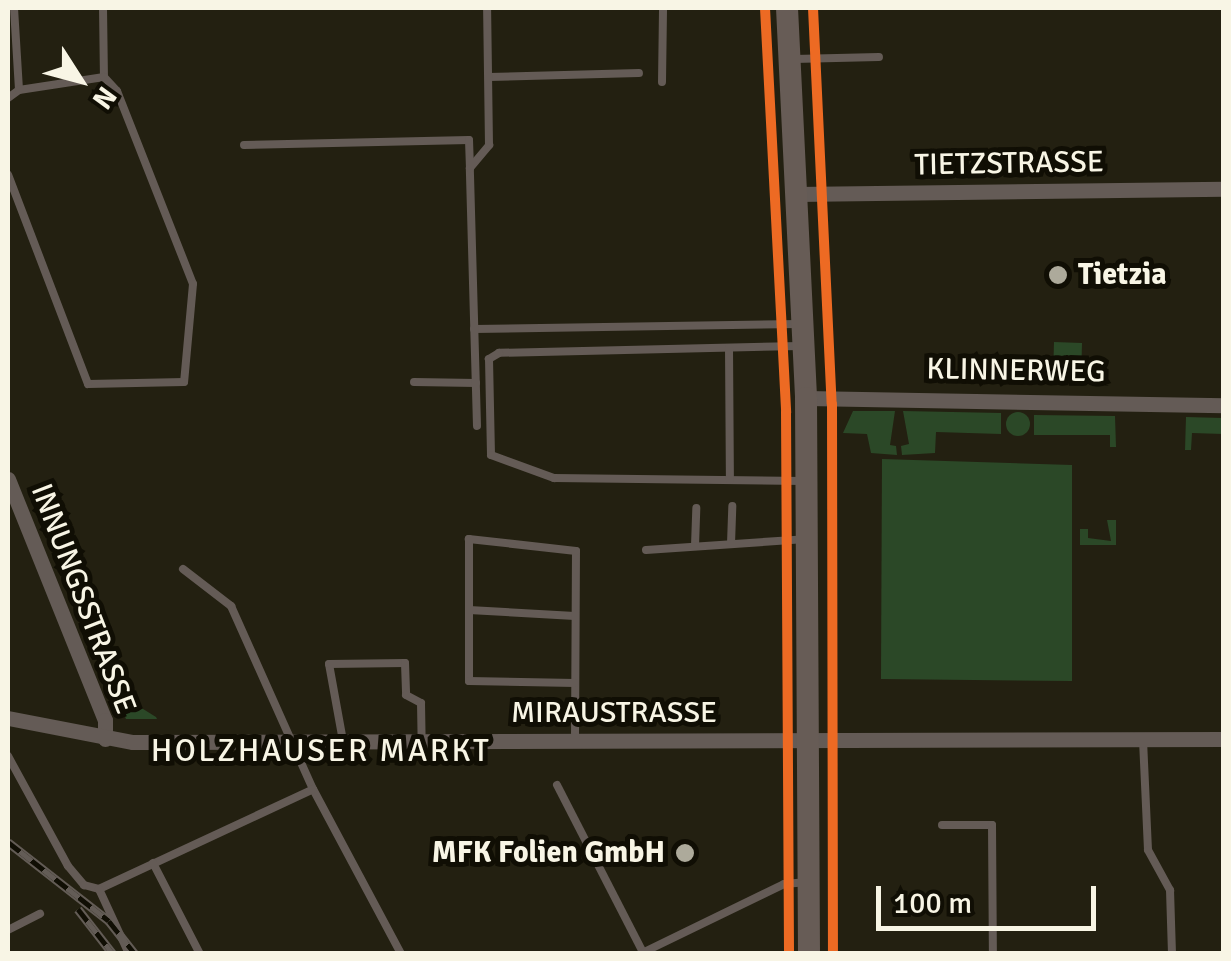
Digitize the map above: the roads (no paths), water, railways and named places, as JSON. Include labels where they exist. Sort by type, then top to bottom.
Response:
[{"type":"main road","points":[[786,8],[806,398],[809,954]]},
{"type":"street","name":"TIETZSTRASSE","points":[[796,194],[1224,189]]},
{"type":"street","name":"KLINNERWEG","points":[[806,398],[1224,405]]},
{"type":"street","name":"INNUNGSSTRASSE","points":[[8,478],[16,521],[104,720],[105,739]]},
{"type":"street","name":"MIRAUSTRASSE","points":[[8,718],[105,739],[1224,739]]},
{"type":"lane","points":[[14,8],[19,90]]},
{"type":"lane","points":[[8,175],[88,384],[184,382],[192,284],[117,90],[104,77],[103,8]]},
{"type":"lane","points":[[470,168],[489,145],[487,8]]},
{"type":"lane","points":[[662,82],[663,8]]},
{"type":"lane","points":[[789,60],[880,57]]},
{"type":"lane","points":[[489,77],[639,73]]},
{"type":"lane","points":[[8,98],[19,90],[104,77]]},
{"type":"lane","points":[[244,145],[469,140],[477,426]]},
{"type":"lane","points":[[474,329],[803,335]]},
{"type":"lane","points":[[803,335],[729,348],[500,353],[489,360],[491,455],[504,464],[554,478],[808,481]]},
{"type":"lane","points":[[729,348],[730,480]]},
{"type":"lane","points":[[414,382],[476,383]]},
{"type":"lane","points":[[731,544],[732,506]]},
{"type":"lane","points":[[696,508],[696,546]]},
{"type":"lane","points":[[575,683],[469,681],[469,538],[576,551],[575,740]]},
{"type":"lane","points":[[646,550],[808,538]]},
{"type":"lane","points":[[183,568],[231,606],[312,788],[401,954]]},
{"type":"lane","points":[[469,610],[575,616]]},
{"type":"lane","points":[[343,742],[329,664],[405,664],[406,694],[421,703],[422,742]]},
{"type":"lane","points":[[1143,740],[1140,810],[1148,850],[1170,890],[1172,954]]},
{"type":"lane","points":[[8,756],[68,866],[84,885],[99,889],[312,788]]},
{"type":"lane","points":[[557,785],[642,953],[784,884],[809,882]]},
{"type":"lane","points":[[942,825],[992,825],[993,954]]},
{"type":"lane","points":[[152,864],[200,954]]},
{"type":"lane","points":[[99,889],[129,954]]},
{"type":"lane","points":[[8,930],[40,914]]},
{"type":"railway","points":[[8,842],[109,921],[135,954]]},
{"type":"railway","points":[[78,909],[113,954]]},
{"type":"place","name":"Tietzia","points":[[1058,275]]},
{"type":"place","name":"MFK Folien GmbH","points":[[685,853]]},
{"type":"district","name":"HOLZHAUSER MARKT","points":[[321,751]]}]
